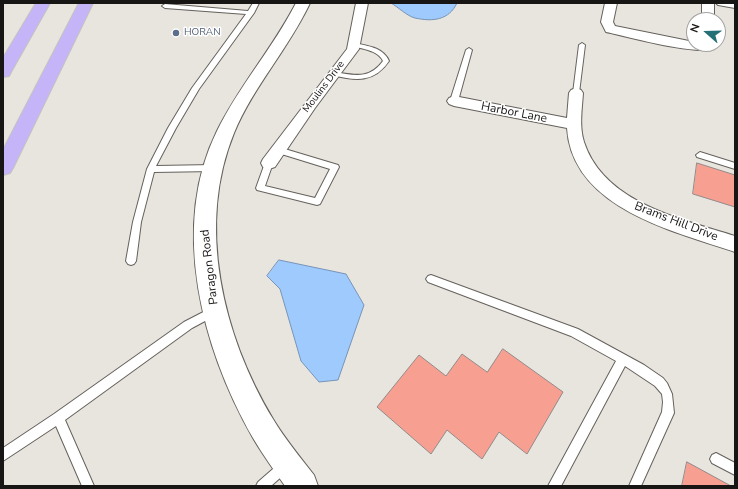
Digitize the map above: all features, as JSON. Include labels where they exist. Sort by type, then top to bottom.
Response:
[{"type":"highway","points":[[3,72],[43,3]]},
{"type":"highway","points":[[3,168],[81,16],[86,3]]},
{"type":"street","name":"Paragon Road","points":[[303,3],[228,127],[218,152],[214,168],[207,197],[205,222],[205,244],[215,311],[233,365],[264,429],[303,486]]},
{"type":"street","name":"Moulins Drive","points":[[269,163],[353,49],[362,3]]},
{"type":"street","points":[[611,3],[607,22],[610,29],[686,45]]},
{"type":"street","points":[[722,3],[735,6]]},
{"type":"street","name":"Brams Hill Drive","points":[[576,93],[574,124],[575,141],[581,157],[596,178],[607,189],[621,199],[659,218],[735,244]]},
{"type":"street","name":"Harbor Lane","points":[[454,101],[574,124]]},
{"type":"lane","points":[[131,261],[136,222],[151,169],[176,121],[213,63],[251,13],[256,3]]},
{"type":"lane","points":[[165,6],[251,13]]},
{"type":"lane","points":[[334,74],[368,77],[376,74],[386,61],[385,56],[379,52],[354,45]]},
{"type":"lane","points":[[576,93],[582,46]]},
{"type":"lane","points":[[454,101],[469,50]]},
{"type":"lane","points":[[269,163],[260,188],[317,202],[336,167],[278,150]]},
{"type":"lane","points":[[700,155],[735,166]]},
{"type":"lane","points":[[151,169],[214,168]]},
{"type":"lane","points":[[431,279],[574,332],[623,359],[658,381],[666,390],[669,402],[668,413],[635,486]]},
{"type":"lane","points":[[3,455],[58,418],[188,325],[215,311]]},
{"type":"lane","points":[[554,486],[623,359]]},
{"type":"lane","points":[[58,418],[88,486]]},
{"type":"lane","points":[[716,459],[735,469]]},
{"type":"lane","points":[[262,486],[288,464]]},
{"type":"water","points":[[391,3],[457,3],[454,9],[445,16],[428,20],[412,17]]},
{"type":"water","points":[[279,260],[346,274],[364,305],[338,380],[319,382],[301,361],[280,289],[267,276]]},
{"type":"building","points":[[697,163],[735,175],[735,207],[693,194]]},
{"type":"building","points":[[503,349],[563,392],[527,454],[499,432],[482,459],[447,430],[431,454],[377,407],[419,355],[446,376],[462,354],[487,372]]},
{"type":"building","points":[[687,462],[731,486],[682,486]]},
{"type":"place","name":"HORAN","points":[[176,33]]}]
